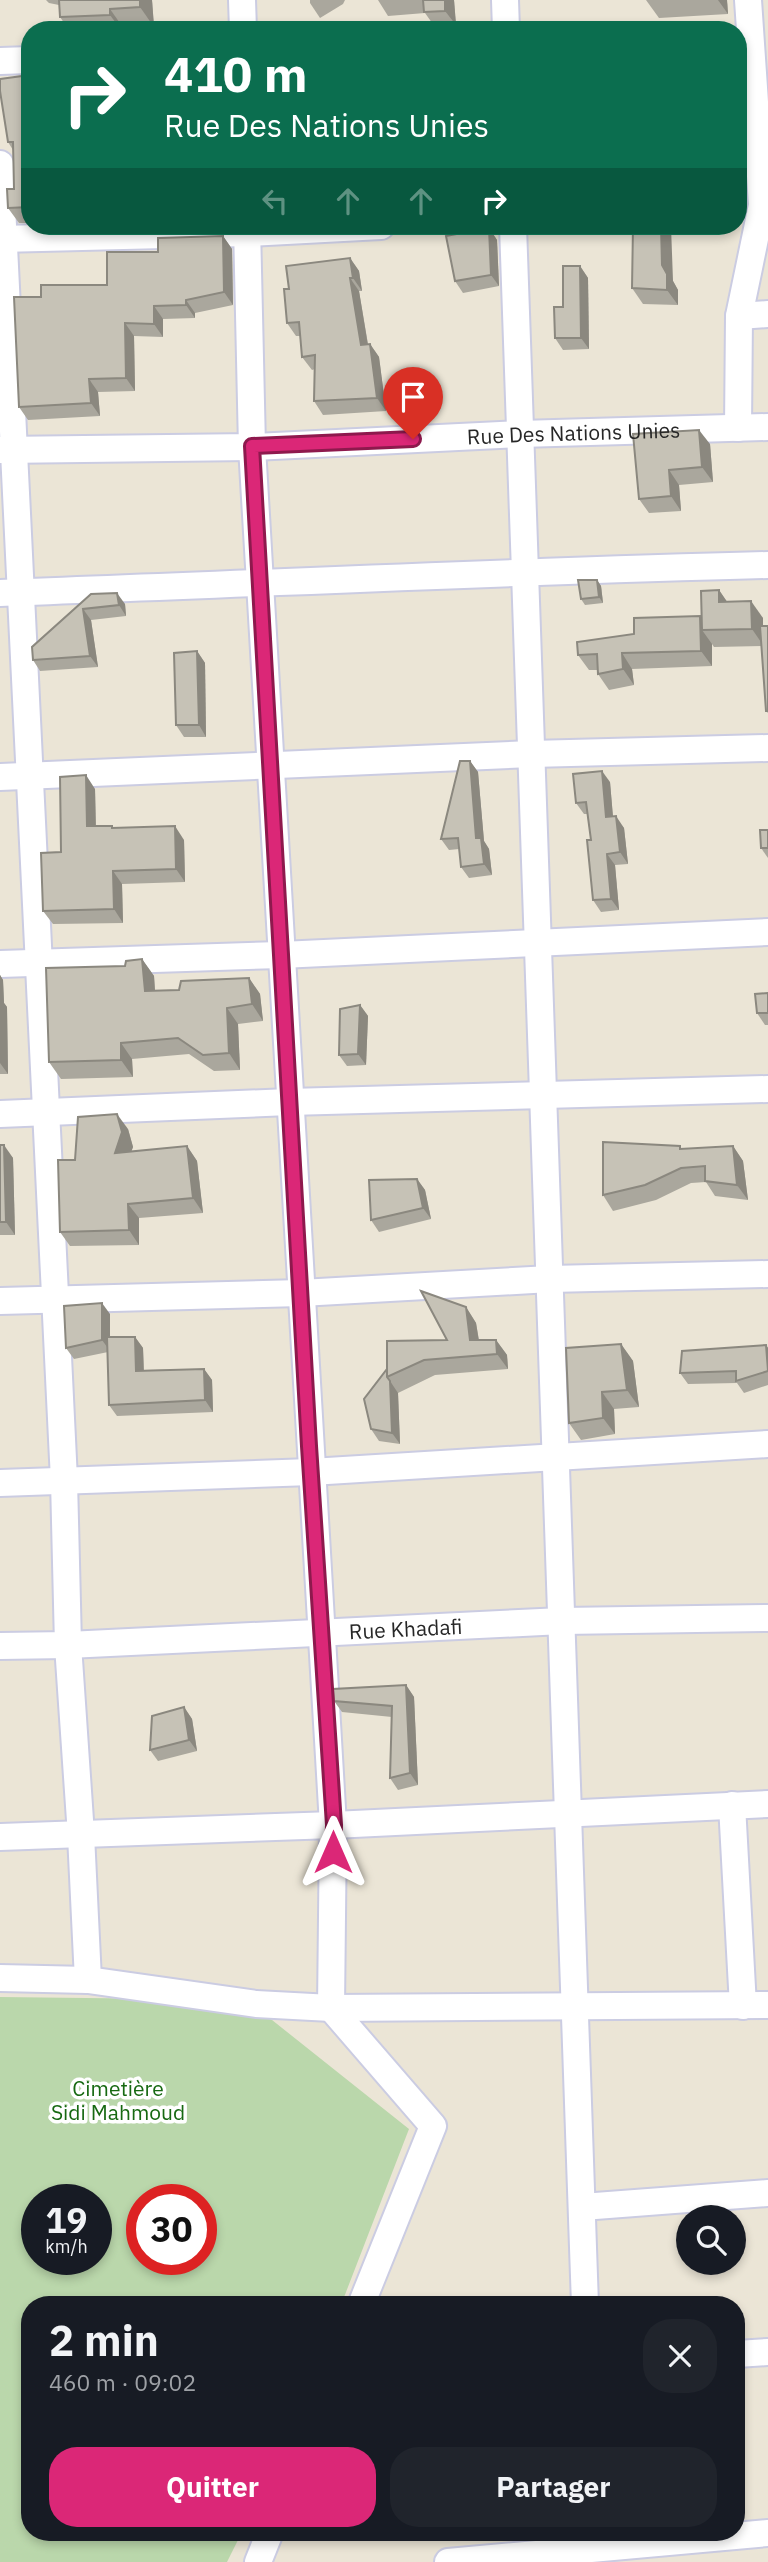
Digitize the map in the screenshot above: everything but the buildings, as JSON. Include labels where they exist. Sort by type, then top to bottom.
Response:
[{"type":"street","points":[[242,0],[243,21]]},
{"type":"street","points":[[505,0],[506,21]]},
{"type":"street","points":[[746,21],[748,0]]},
{"type":"street","points":[[0,61],[21,60]]},
{"type":"street","points":[[747,126],[750,206],[747,234]]},
{"type":"street","points":[[0,164],[10,593],[30,775],[64,1480],[68,1645],[88,1980]]},
{"type":"street","points":[[2,239],[100,235]]},
{"type":"street","points":[[247,235],[252,446],[300,1293],[334,1825],[331,2008],[433,2126],[365,2296]]},
{"type":"street","points":[[513,235],[585,2296]]},
{"type":"street","points":[[738,428],[738,316],[747,235]]},
{"type":"street","points":[[738,316],[768,314]]},
{"type":"street","name":"Rue Des Nations Unies","points":[[7,450],[252,446],[520,434],[768,427]]},
{"type":"street","points":[[10,593],[260,584],[525,570],[768,565]]},
{"type":"street","points":[[0,777],[531,754],[768,748]]},
{"type":"street","points":[[0,964],[281,955],[768,932]]},
{"type":"street","points":[[0,1114],[289,1102],[768,1088]]},
{"type":"street","points":[[0,1301],[300,1293],[550,1279],[768,1274]]},
{"type":"street","points":[[0,1483],[311,1472],[768,1444]]},
{"type":"street","name":"Rue Khadafi","points":[[0,1646],[562,1621],[768,1618]]},
{"type":"street","points":[[0,1837],[334,1825],[768,1804]]},
{"type":"street","points":[[0,1979],[88,1980],[256,2004],[331,2008],[755,2006],[732,1805]]},
{"type":"street","points":[[582,2207],[768,2193]]},
{"type":"street","points":[[745,2353],[768,2352]]},
{"type":"street","points":[[745,2535],[768,2533]]},
{"type":"street","points":[[258,2562],[266,2541]]},
{"type":"street","points":[[449,2562],[684,2541]]},
{"type":"green space","name":"Cimetière Sidi Mahmoud","points":[[0,1997],[171,1999],[267,2016],[409,2129],[344,2296],[21,2296],[21,2541],[238,2541],[227,2562],[0,2562]]},
{"type":"route","points":[[333,1852],[334,1825],[309,1446],[252,446],[413,439]]}]
